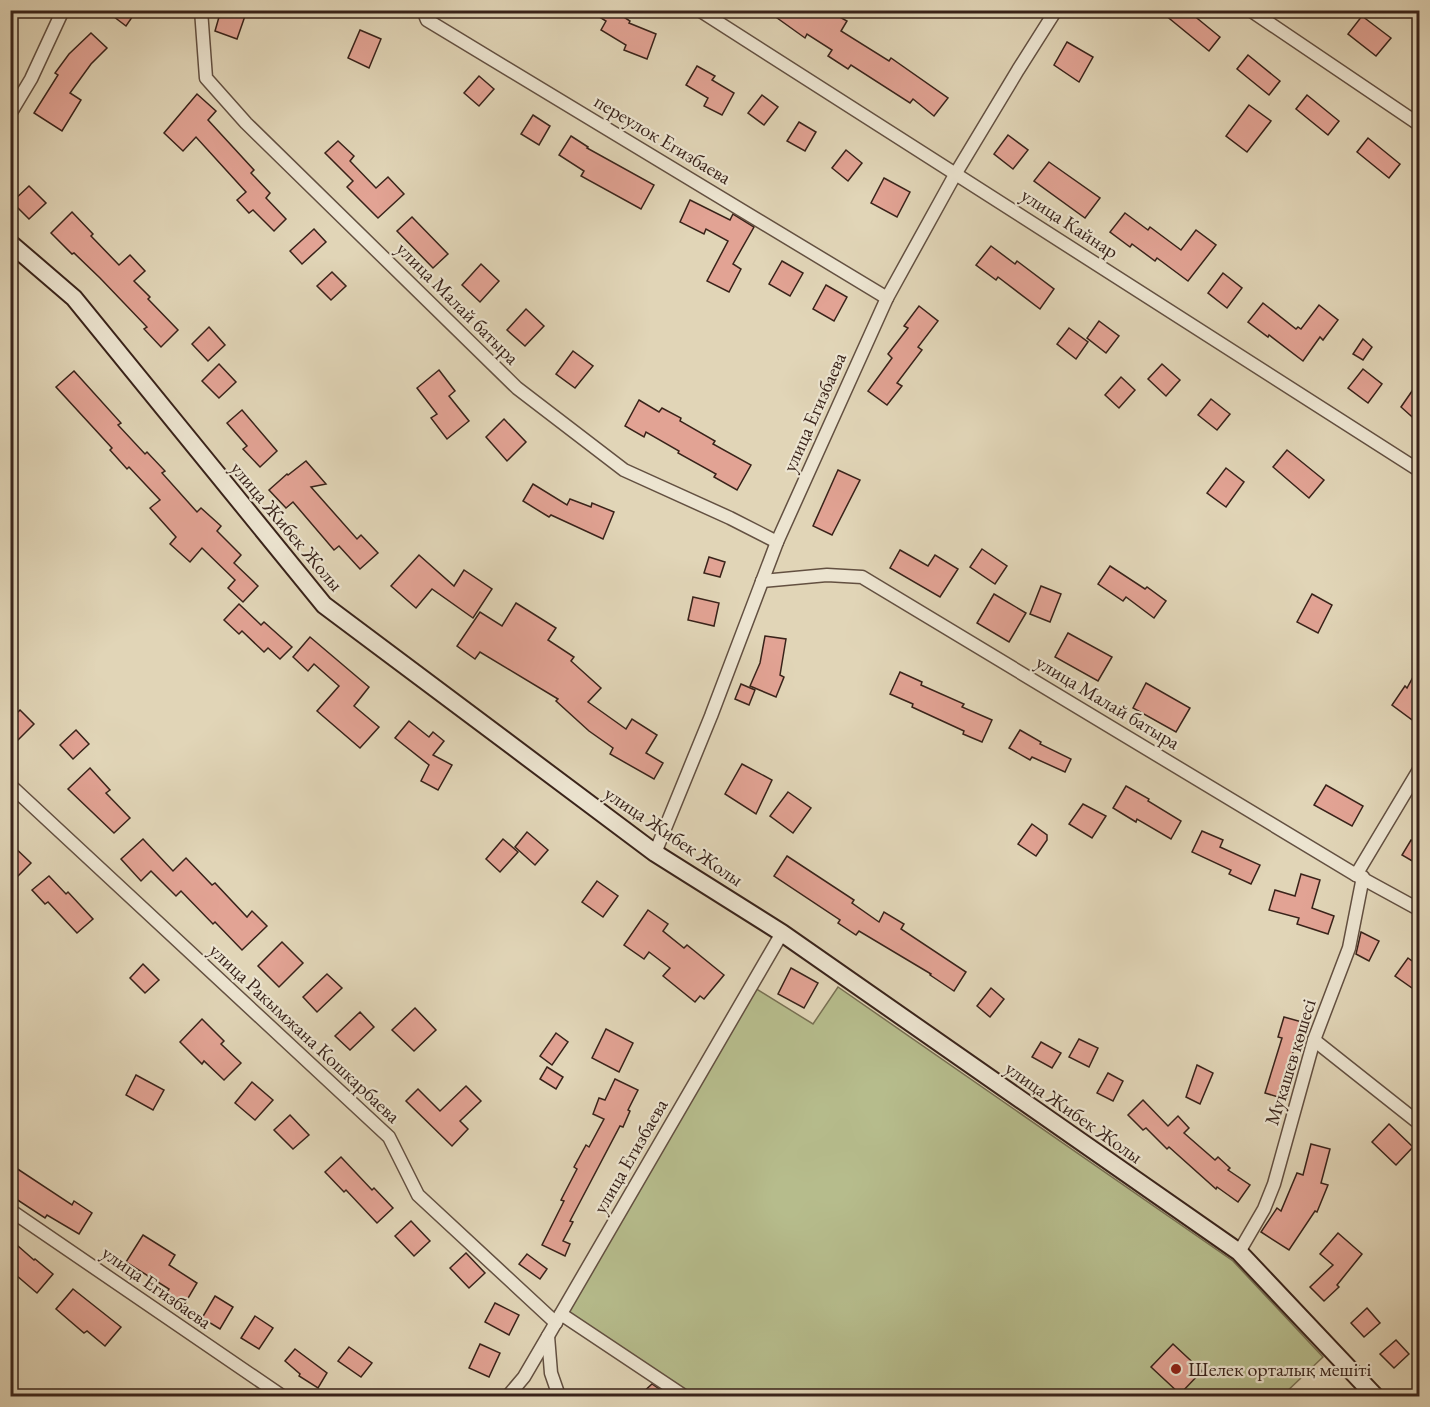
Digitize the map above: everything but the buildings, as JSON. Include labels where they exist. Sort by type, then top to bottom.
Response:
[{"type":"main road","name":"улица Жибек Жолы","points":[[10,243],[75,298],[324,605],[654,853],[782,933],[1239,1252],[1375,1396]]},
{"type":"street","points":[[10,114],[30,79],[63,10]]},
{"type":"street","name":"улица Малай батыра","points":[[201,10],[206,78],[246,123],[517,388],[624,470],[777,542]]},
{"type":"street","name":"переулок Егизбаева","points":[[423,10],[427,20],[887,298]]},
{"type":"street","name":"улица Кайнар","points":[[699,10],[1419,471]]},
{"type":"street","name":"улица Егизбаева","points":[[654,853],[711,716],[777,542],[887,298],[956,173],[1056,10]]},
{"type":"street","points":[[1250,10],[1419,125]]},
{"type":"street","name":"улица Малай батыра","points":[[762,581],[827,575],[862,577],[1419,910]]},
{"type":"street","name":"Мукашев көшесі","points":[[1239,1252],[1264,1209],[1274,1184],[1314,1040],[1349,948],[1360,876],[1419,768]]},
{"type":"street","name":"улица Ракымжана Кошкарбаева","points":[[10,784],[389,1137],[418,1195],[558,1318],[684,1396]]},
{"type":"street","name":"улица Егизбаева","points":[[508,1396],[524,1377],[782,933]]},
{"type":"street","points":[[1314,1040],[1419,1124]]},
{"type":"street","name":"улица Егизбаева","points":[[10,1209],[282,1396]]},
{"type":"street","points":[[548,1336],[551,1373],[559,1396]]},
{"type":"green space","points":[[838,987],[1233,1261],[1323,1357],[1282,1396],[693,1396],[564,1311],[755,988],[813,1024]]},
{"type":"place","name":"Шелек орталық мешіті","points":[[1176,1369]]}]
